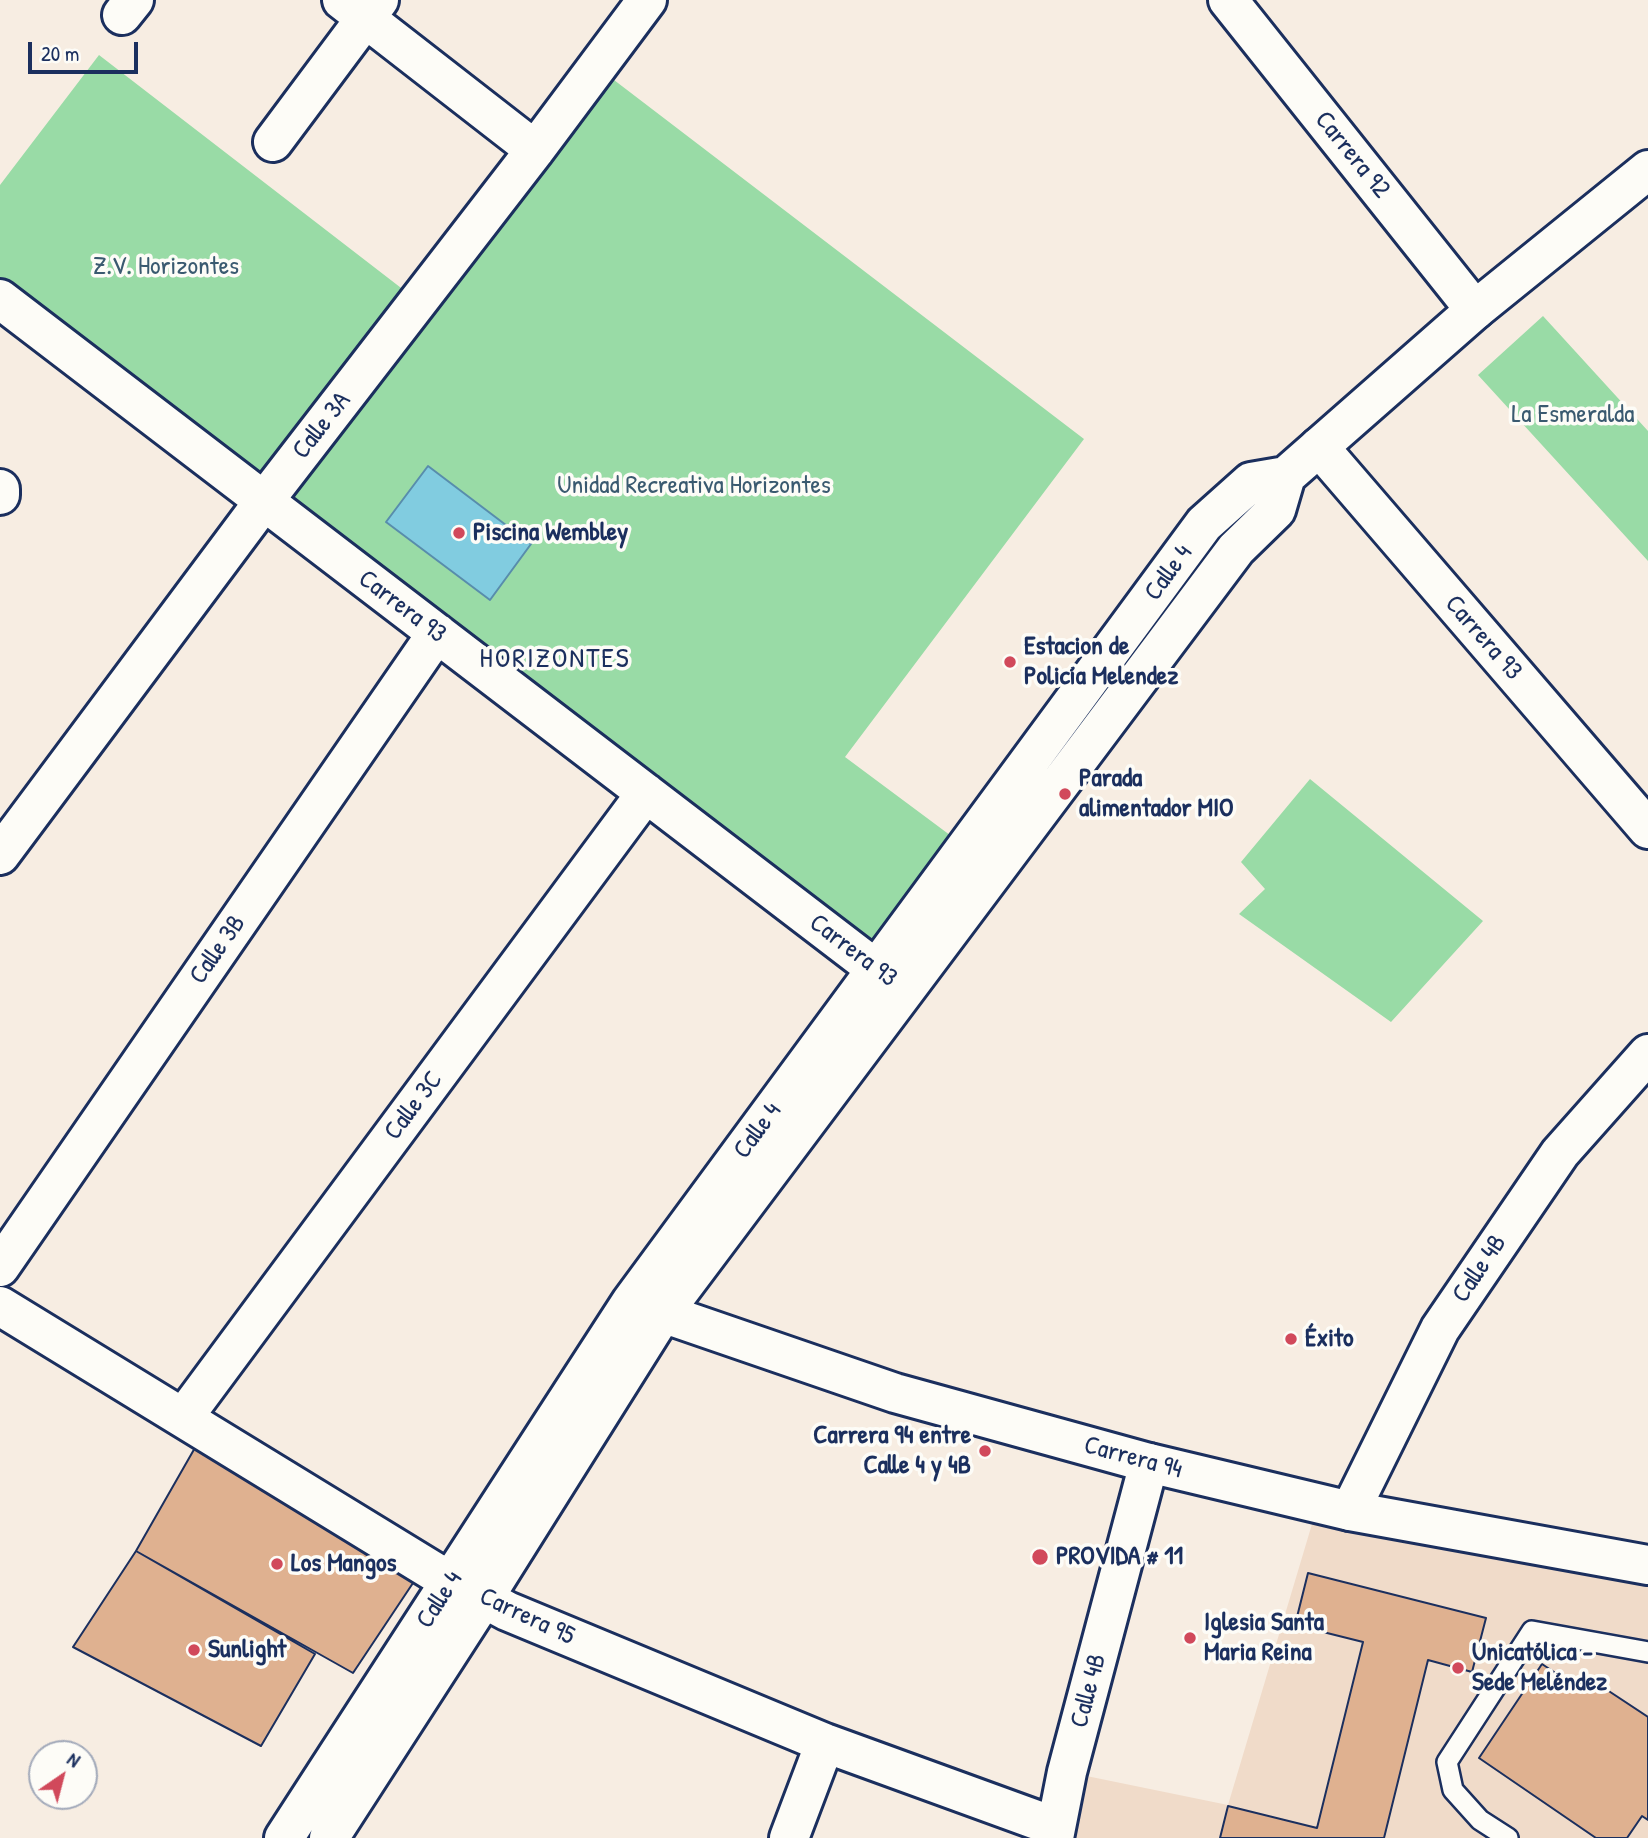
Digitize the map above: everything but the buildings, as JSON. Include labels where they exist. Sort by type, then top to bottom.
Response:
[{"type":"street","name":"Calle 3A","points":[[0,855],[264,501],[535,150],[647,0]]},
{"type":"street","name":"Carrera 92","points":[[1228,0],[1475,310]]},
{"type":"street","points":[[273,142],[363,6],[535,150]]},
{"type":"street","name":"Calle 4","points":[[328,1838],[468,1590],[647,1308],[891,981],[1236,549],[1276,510],[1286,476],[1475,310],[1648,170]]},
{"type":"street","name":"Carrera 93","points":[[0,299],[891,981]]},
{"type":"street","name":"Carrera 93","points":[[1319,447],[1648,829]]},
{"type":"street","name":"Calle 3B","points":[[0,1267],[437,634]]},
{"type":"street","name":"Calle 3C","points":[[183,1418],[646,793]]},
{"type":"street","name":"Calle 4B","points":[[1350,1511],[1440,1329],[1560,1153],[1648,1054]]},
{"type":"street","name":"Carrera 95","points":[[0,1306],[468,1590],[507,1611],[825,1743],[1055,1833]]},
{"type":"street","name":"Carrera 94","points":[[647,1308],[895,1393],[1149,1463],[1350,1511],[1648,1565]]},
{"type":"street","name":"Calle 4B","points":[[1055,1833],[1067,1772],[1149,1463]]},
{"type":"street","name":"Calle 4","points":[[284,1838],[468,1590]]},
{"type":"street","points":[[789,1838],[825,1743]]},
{"type":"lane","points":[[1508,1838],[1480,1820],[1453,1790],[1447,1762],[1532,1630],[1648,1651]]},
{"type":"shaded area","name":"Unicatólica - Sede Meléndez","points":[[1318,1504],[1648,1565],[1648,1838],[1054,1838],[1067,1772],[1228,1805]]},
{"type":"green space","name":"Unidad Recreativa Horizontes","points":[[99,55],[418,301],[597,67],[1084,439],[845,757],[966,847],[877,970],[0,299],[0,185]]},
{"type":"green space","name":"La Esmeralda","points":[[1543,316],[1648,431],[1648,561],[1478,375]]},
{"type":"green space","points":[[1310,779],[1483,921],[1391,1022],[1239,914],[1265,889],[1241,862]]},
{"type":"water","name":"Piscina Wembley","points":[[428,466],[531,544],[490,600],[386,522]]},
{"type":"place","name":"Piscina Wembley","points":[[459,533]]},
{"type":"place","name":"Estacion de Policía Melendez","points":[[1010,662]]},
{"type":"place","name":"Parada alimentador MIO","points":[[1065,794]]},
{"type":"place","name":"Éxito","points":[[1291,1339]]},
{"type":"place","name":"Carrera 94 entre Calle 4 y 4B","points":[[985,1451]]},
{"type":"place","name":"PROVIDA # 11","points":[[1040,1557]]},
{"type":"place","name":"Los Mangos","points":[[277,1564]]},
{"type":"place","name":"Iglesia Santa Maria Reina","points":[[1190,1638]]},
{"type":"place","name":"Sunlight","points":[[194,1650]]},
{"type":"place","name":"Unicatólica - Sede Meléndez","points":[[1458,1668]]},
{"type":"district","name":"HORIZONTES","points":[[555,660]]},
{"type":"park label","name":"Z.V. Horizontes","points":[[166,267]]}]
